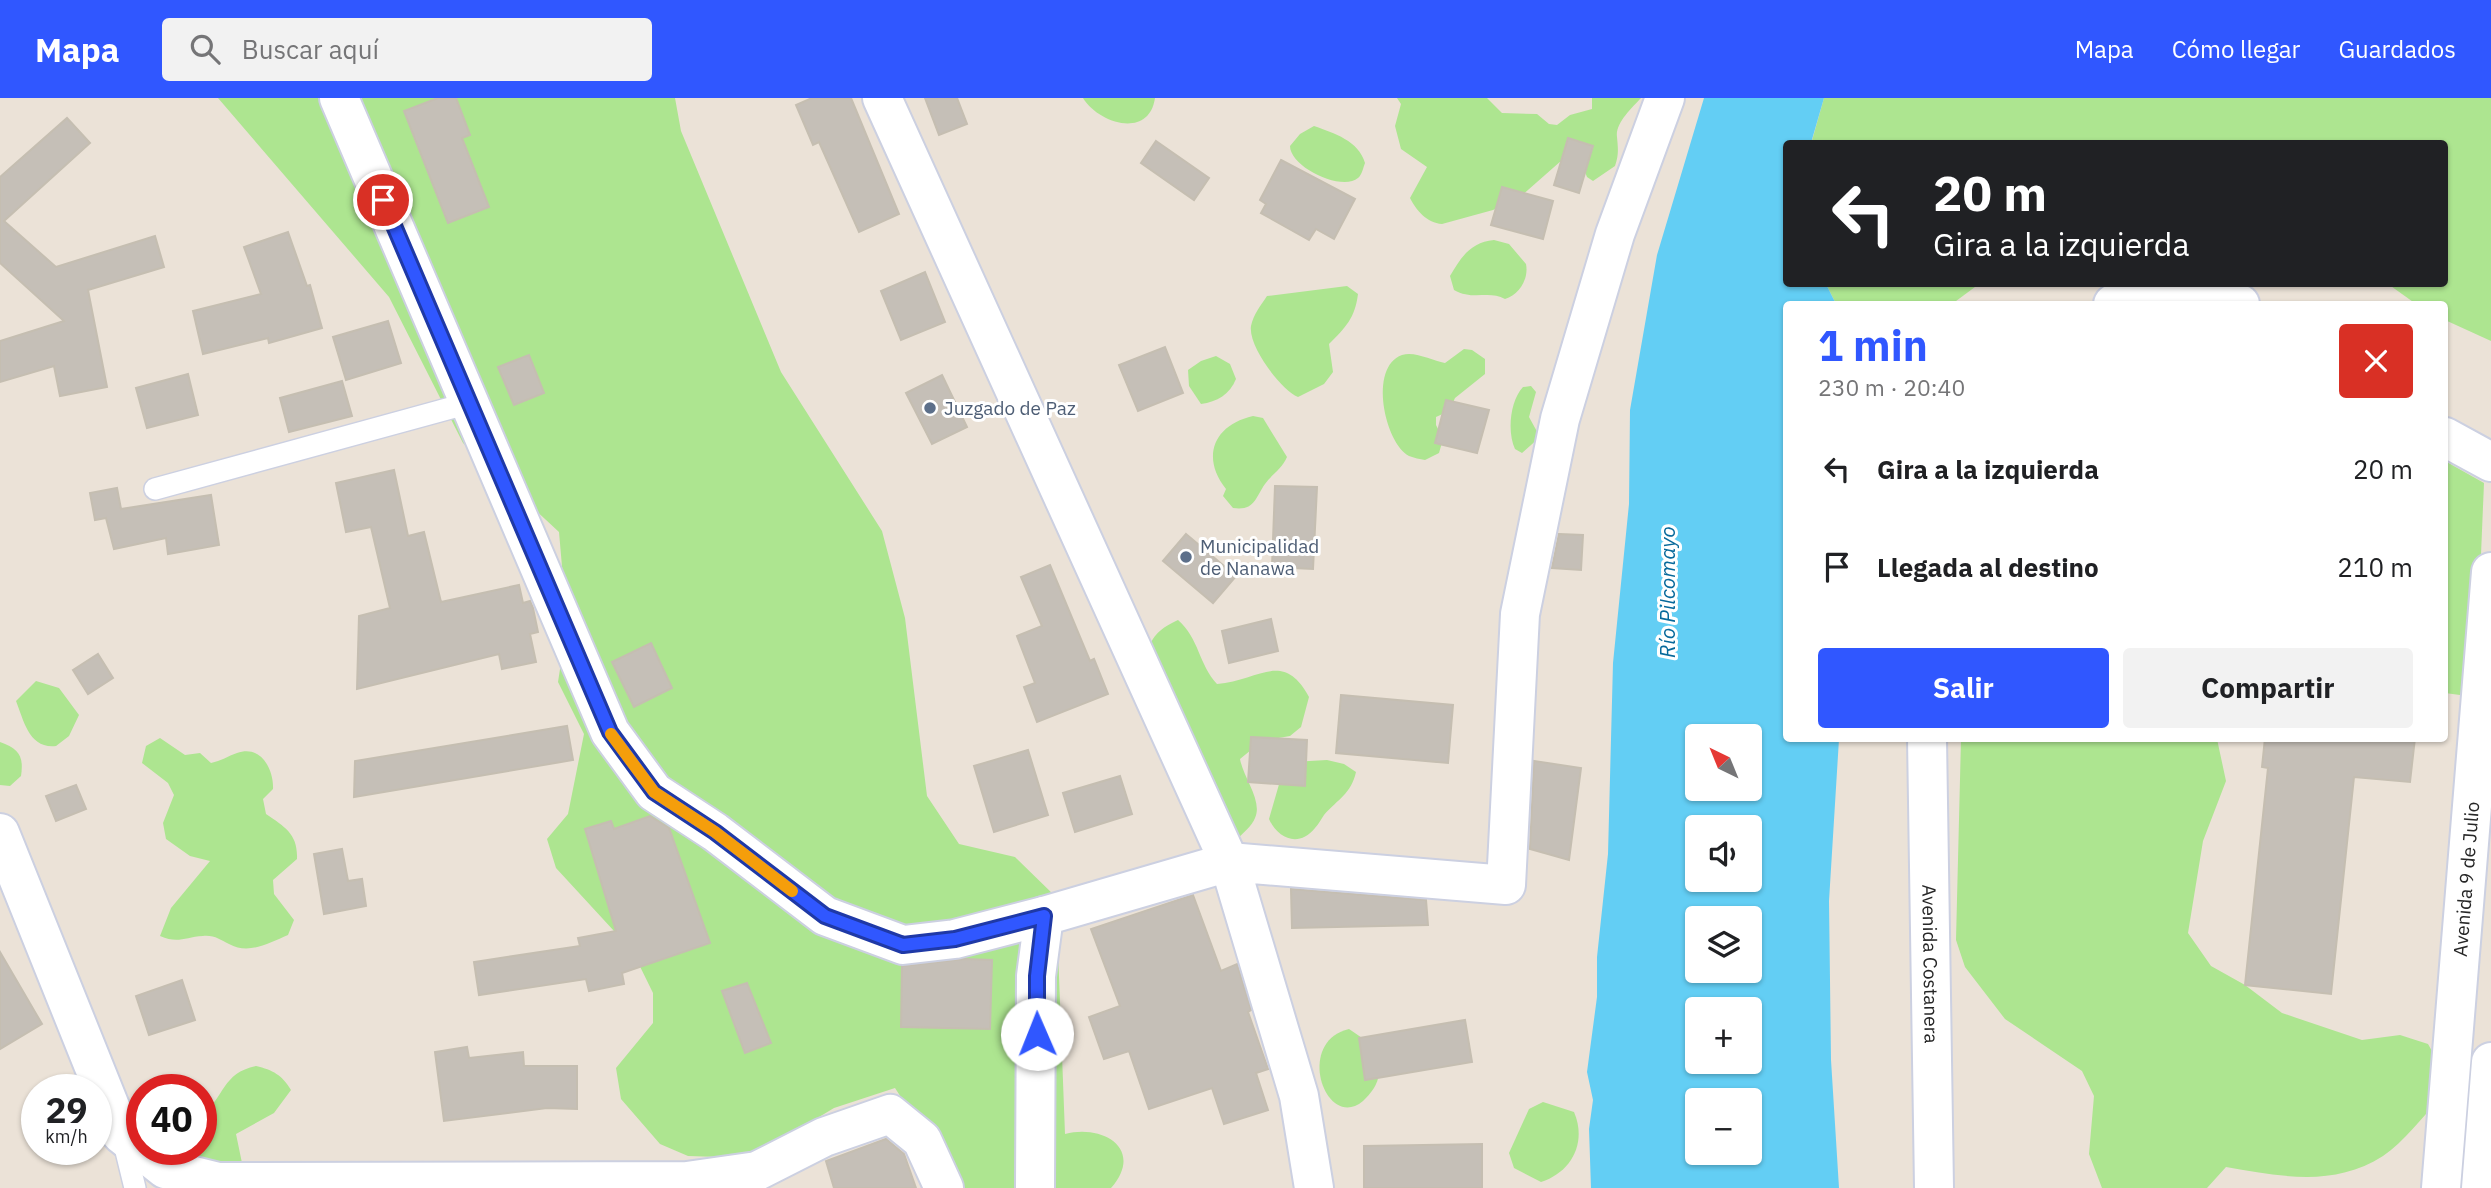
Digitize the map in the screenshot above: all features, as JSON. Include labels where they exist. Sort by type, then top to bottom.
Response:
[{"type":"street","points":[[339,98],[610,732],[654,792],[715,832],[825,916],[903,945],[955,939],[1229,862],[1506,885],[1523,601],[1560,419],[1615,234],[1664,98]]},
{"type":"street","points":[[882,98],[1229,862],[1299,1096],[1314,1188]]},
{"type":"street","points":[[2122,301],[2162,287]]},
{"type":"street","points":[[2186,287],[2231,301]]},
{"type":"street","points":[[2448,439],[2491,462]]},
{"type":"street","name":"Avenida 9 de Julio","points":[[2441,1188],[2491,572]]},
{"type":"street","name":"Avenida Costanera","points":[[1927,742],[1934,1188]]},
{"type":"street","points":[[0,833],[121,1134],[166,1169],[219,1182],[687,1181],[757,1171],[824,1138],[890,1114],[922,1140],[944,1188]]},
{"type":"street","points":[[1035,1188],[1037,976],[1044,916]]},
{"type":"street","points":[[2481,1188],[2491,1062]]},
{"type":"lane","points":[[155,489],[469,403]]},
{"type":"lane","points":[[121,1134],[135,1188]]},
{"type":"green space","points":[[218,98],[675,98],[681,131],[781,372],[882,531],[905,618],[927,796],[959,844],[1015,857],[1056,897],[1065,1134],[1093,1133],[1105,1136],[1115,1143],[1124,1162],[1111,1188],[960,1188],[895,1088],[834,1108],[751,1158],[688,1156],[660,1144],[621,1099],[616,1068],[653,1023],[653,993],[627,940],[614,931],[556,868],[547,839],[568,814],[584,734],[558,682],[567,624],[559,532],[463,443],[389,297]]},
{"type":"green space","points":[[1083,98],[1155,98],[1151,111],[1143,119],[1134,123],[1123,123],[1100,115]]},
{"type":"green space","points":[[1397,98],[1487,98],[1502,113],[1537,114],[1549,124],[1557,125],[1570,115],[1592,109],[1592,98],[1641,98],[1619,126],[1615,166],[1593,181],[1587,177],[1578,154],[1570,153],[1520,197],[1493,210],[1442,224],[1423,215],[1410,198],[1427,167],[1401,149],[1395,126],[1401,104]]},
{"type":"green space","points":[[1824,98],[2491,98],[2491,341],[2448,321],[2448,301],[2412,301],[2392,287],[2448,287],[2448,140],[1812,140]]},
{"type":"green space","points":[[1314,126],[1352,143],[1365,163],[1358,178],[1350,182],[1329,180],[1298,162],[1290,146],[1300,134]]},
{"type":"green space","points":[[1494,240],[1509,244],[1526,264],[1526,275],[1519,290],[1505,299],[1493,295],[1468,295],[1454,290],[1450,276],[1463,257],[1473,247]]},
{"type":"green space","points":[[1347,286],[1358,294],[1349,322],[1329,344],[1333,372],[1324,384],[1298,397],[1274,376],[1260,355],[1251,334],[1254,318],[1267,296]]},
{"type":"green space","points":[[1828,287],[1975,287],[1956,301],[1834,301]]},
{"type":"green space","points":[[1464,349],[1472,350],[1485,359],[1485,374],[1455,398],[1449,411],[1436,417],[1436,425],[1443,439],[1439,453],[1425,460],[1409,456],[1400,448],[1387,421],[1383,389],[1385,374],[1392,362],[1402,355],[1418,355],[1445,363]]},
{"type":"green space","points":[[1216,356],[1230,364],[1236,379],[1222,396],[1201,404],[1189,386],[1188,370],[1201,361]]},
{"type":"green space","points":[[1531,386],[1536,392],[1529,417],[1540,437],[1522,453],[1515,449],[1511,434],[1511,417],[1519,393],[1523,387]]},
{"type":"green space","points":[[1253,416],[1263,418],[1287,457],[1254,502],[1246,507],[1233,508],[1223,496],[1226,489],[1214,466],[1215,444],[1228,427]]},
{"type":"green space","points":[[2448,463],[2484,483],[2475,697],[2448,693]]},
{"type":"green space","points":[[1178,620],[1190,635],[1206,669],[1217,684],[1269,671],[1280,671],[1290,674],[1309,697],[1301,727],[1290,736],[1262,741],[1240,759],[1255,797],[1257,811],[1252,824],[1236,840],[1147,653],[1158,633]]},
{"type":"green space","points":[[36,681],[59,688],[79,715],[69,736],[56,746],[47,746],[34,738],[25,725],[16,701]]},
{"type":"green space","points":[[160,738],[185,755],[200,753],[211,763],[245,751],[253,752],[264,760],[273,782],[273,789],[263,799],[266,814],[289,832],[297,850],[297,859],[273,880],[274,894],[294,920],[288,935],[251,948],[236,947],[211,936],[177,940],[160,936],[171,908],[210,861],[190,856],[166,839],[163,823],[174,795],[168,783],[142,763],[146,746]]},
{"type":"green space","points":[[0,742],[12,747],[21,758],[21,776],[10,786],[0,785]]},
{"type":"green space","points":[[1961,742],[2218,742],[2226,781],[2203,841],[2188,933],[2211,966],[2245,985],[2282,1013],[2362,1040],[2400,1035],[2428,1044],[2441,1067],[2440,1099],[2391,1150],[2364,1166],[2345,1172],[2306,1177],[2226,1167],[2207,1188],[2102,1188],[2089,1154],[2094,1096],[2082,1071],[2005,1019],[1965,967],[1956,940]]},
{"type":"green space","points":[[1327,760],[1344,764],[1356,772],[1351,786],[1309,834],[1296,839],[1283,836],[1269,819],[1282,774],[1292,762]]},
{"type":"green space","points":[[1349,1029],[1368,1042],[1379,1073],[1376,1085],[1369,1095],[1350,1107],[1337,1105],[1328,1095],[1322,1082],[1320,1066],[1323,1050],[1332,1037]]},
{"type":"green space","points":[[256,1066],[267,1069],[284,1080],[291,1090],[274,1113],[236,1134],[242,1163],[234,1177],[198,1165],[217,1165],[217,1098],[230,1080],[245,1069]]},
{"type":"green space","points":[[1543,1102],[1574,1112],[1579,1134],[1574,1154],[1568,1163],[1561,1171],[1541,1182],[1514,1168],[1509,1153],[1529,1109]]},
{"type":"water","name":"Río Pilcomayo","points":[[1704,98],[1824,98],[1812,140],[1783,140],[1783,287],[1828,287],[1834,301],[1783,301],[1783,742],[1839,742],[1829,901],[1831,1060],[1839,1188],[1591,1188],[1589,1129],[1593,1100],[1587,1072],[1597,997],[1597,957],[1608,854],[1613,663],[1629,504],[1630,410],[1657,255]]},
{"type":"building","points":[[438,98],[456,98],[470,135],[462,138],[489,207],[448,223],[404,111]]},
{"type":"building","points":[[812,98],[851,98],[899,214],[859,232],[819,142],[813,145],[796,105]]},
{"type":"building","points":[[925,98],[957,98],[967,124],[939,135]]},
{"type":"building","points":[[67,118],[90,143],[4,221],[56,267],[155,236],[164,267],[88,290],[107,387],[60,396],[54,366],[0,382],[0,341],[64,321],[0,263],[0,177]]},
{"type":"building","points":[[1568,138],[1593,146],[1579,193],[1554,185]]},
{"type":"building","points":[[1156,141],[1209,178],[1194,200],[1141,163]]},
{"type":"building","points":[[1281,160],[1355,199],[1334,239],[1316,229],[1309,240],[1261,213],[1266,204],[1260,200]]},
{"type":"building","points":[[1502,187],[1553,201],[1543,239],[1491,225]]},
{"type":"building","points":[[288,232],[307,286],[310,285],[322,328],[269,343],[268,338],[203,354],[193,311],[261,294],[244,247]]},
{"type":"building","points":[[925,272],[945,322],[901,340],[881,291]]},
{"type":"building","points":[[388,321],[401,363],[346,380],[333,337]]},
{"type":"building","points":[[1165,347],[1183,393],[1138,411],[1119,365]]},
{"type":"building","points":[[529,355],[544,393],[514,405],[498,367]]},
{"type":"building","points":[[188,374],[198,415],[147,428],[136,388]]},
{"type":"building","points":[[942,375],[967,427],[932,444],[906,393]]},
{"type":"building","points":[[342,381],[352,416],[289,432],[280,398]]},
{"type":"building","points":[[1446,400],[1489,410],[1477,453],[1435,443]]},
{"type":"building","points":[[394,470],[408,536],[424,532],[441,602],[519,585],[523,603],[530,601],[533,608],[538,632],[530,634],[536,662],[502,669],[499,654],[357,689],[359,616],[390,608],[371,527],[346,532],[336,483]]},
{"type":"building","points":[[1275,486],[1317,487],[1313,569],[1272,567]]},
{"type":"building","points":[[117,488],[121,509],[211,495],[219,545],[168,554],[166,538],[114,549],[106,518],[95,520],[90,493]]},
{"type":"building","points":[[1186,534],[1236,576],[1213,603],[1163,561]]},
{"type":"building","points":[[1559,534],[1583,535],[1581,570],[1552,568]]},
{"type":"building","points":[[1050,565],[1090,661],[1094,659],[1108,694],[1037,722],[1024,687],[1035,683],[1017,636],[1042,626],[1021,577]]},
{"type":"building","points":[[1271,619],[1278,651],[1229,663],[1222,631]]},
{"type":"building","points":[[651,643],[672,688],[634,707],[612,662]]},
{"type":"building","points":[[98,654],[113,678],[88,694],[73,670]]},
{"type":"building","points":[[1341,695],[1453,705],[1448,763],[1336,753]]},
{"type":"building","points":[[567,726],[573,760],[354,797],[355,761]]},
{"type":"building","points":[[1251,737],[1307,740],[1305,786],[1248,782]]},
{"type":"building","points":[[2265,742],[2415,742],[2410,782],[2354,777],[2331,994],[2245,985],[2268,768],[2262,767]]},
{"type":"building","points":[[1028,750],[1048,815],[994,832],[974,766]]},
{"type":"building","points":[[1534,761],[1581,768],[1569,860],[1530,849]]},
{"type":"building","points":[[1120,776],[1132,814],[1075,832],[1063,793]]},
{"type":"building","points":[[76,785],[86,809],[56,821],[46,796]]},
{"type":"building","points":[[650,816],[669,828],[710,943],[622,973],[624,984],[589,991],[586,979],[479,995],[474,962],[580,946],[578,938],[616,931],[585,829],[611,821],[614,829]]},
{"type":"building","points":[[342,849],[348,881],[362,879],[366,906],[324,914],[314,854]]},
{"type":"building","points":[[1291,889],[1426,900],[1428,925],[1292,928]]},
{"type":"building","points":[[1193,895],[1221,971],[1237,964],[1251,1010],[1248,1012],[1268,1069],[1256,1073],[1268,1110],[1224,1124],[1212,1088],[1149,1109],[1129,1051],[1104,1059],[1089,1017],[1120,1006],[1091,929]]},
{"type":"building","points":[[0,952],[42,1024],[0,1049]]},
{"type":"building","points":[[964,959],[992,960],[990,1029],[901,1027],[902,966]]},
{"type":"building","points":[[182,980],[195,1020],[149,1035],[136,996]]},
{"type":"building","points":[[747,983],[771,1043],[745,1053],[722,991]]},
{"type":"building","points":[[1465,1020],[1472,1062],[1365,1080],[1359,1038]]},
{"type":"building","points":[[467,1047],[469,1058],[523,1052],[524,1066],[577,1066],[577,1109],[547,1108],[444,1121],[435,1052]]},
{"type":"building","points":[[886,1139],[904,1154],[916,1188],[834,1188],[826,1161]]},
{"type":"building","points":[[1482,1144],[1482,1188],[1364,1188],[1364,1146]]},
{"type":"slow traffic","points":[[611,734],[654,792],[715,832],[792,891]]},
{"type":"place","name":"Juzgado de Paz","points":[[930,408]]},
{"type":"place","name":"Municipalidad de Nanawa","points":[[1186,557]]},
{"type":"route","points":[[383,200],[610,732],[654,792],[715,832],[825,916],[903,945],[955,939],[1044,916],[1037,976],[1037,1034]]}]
